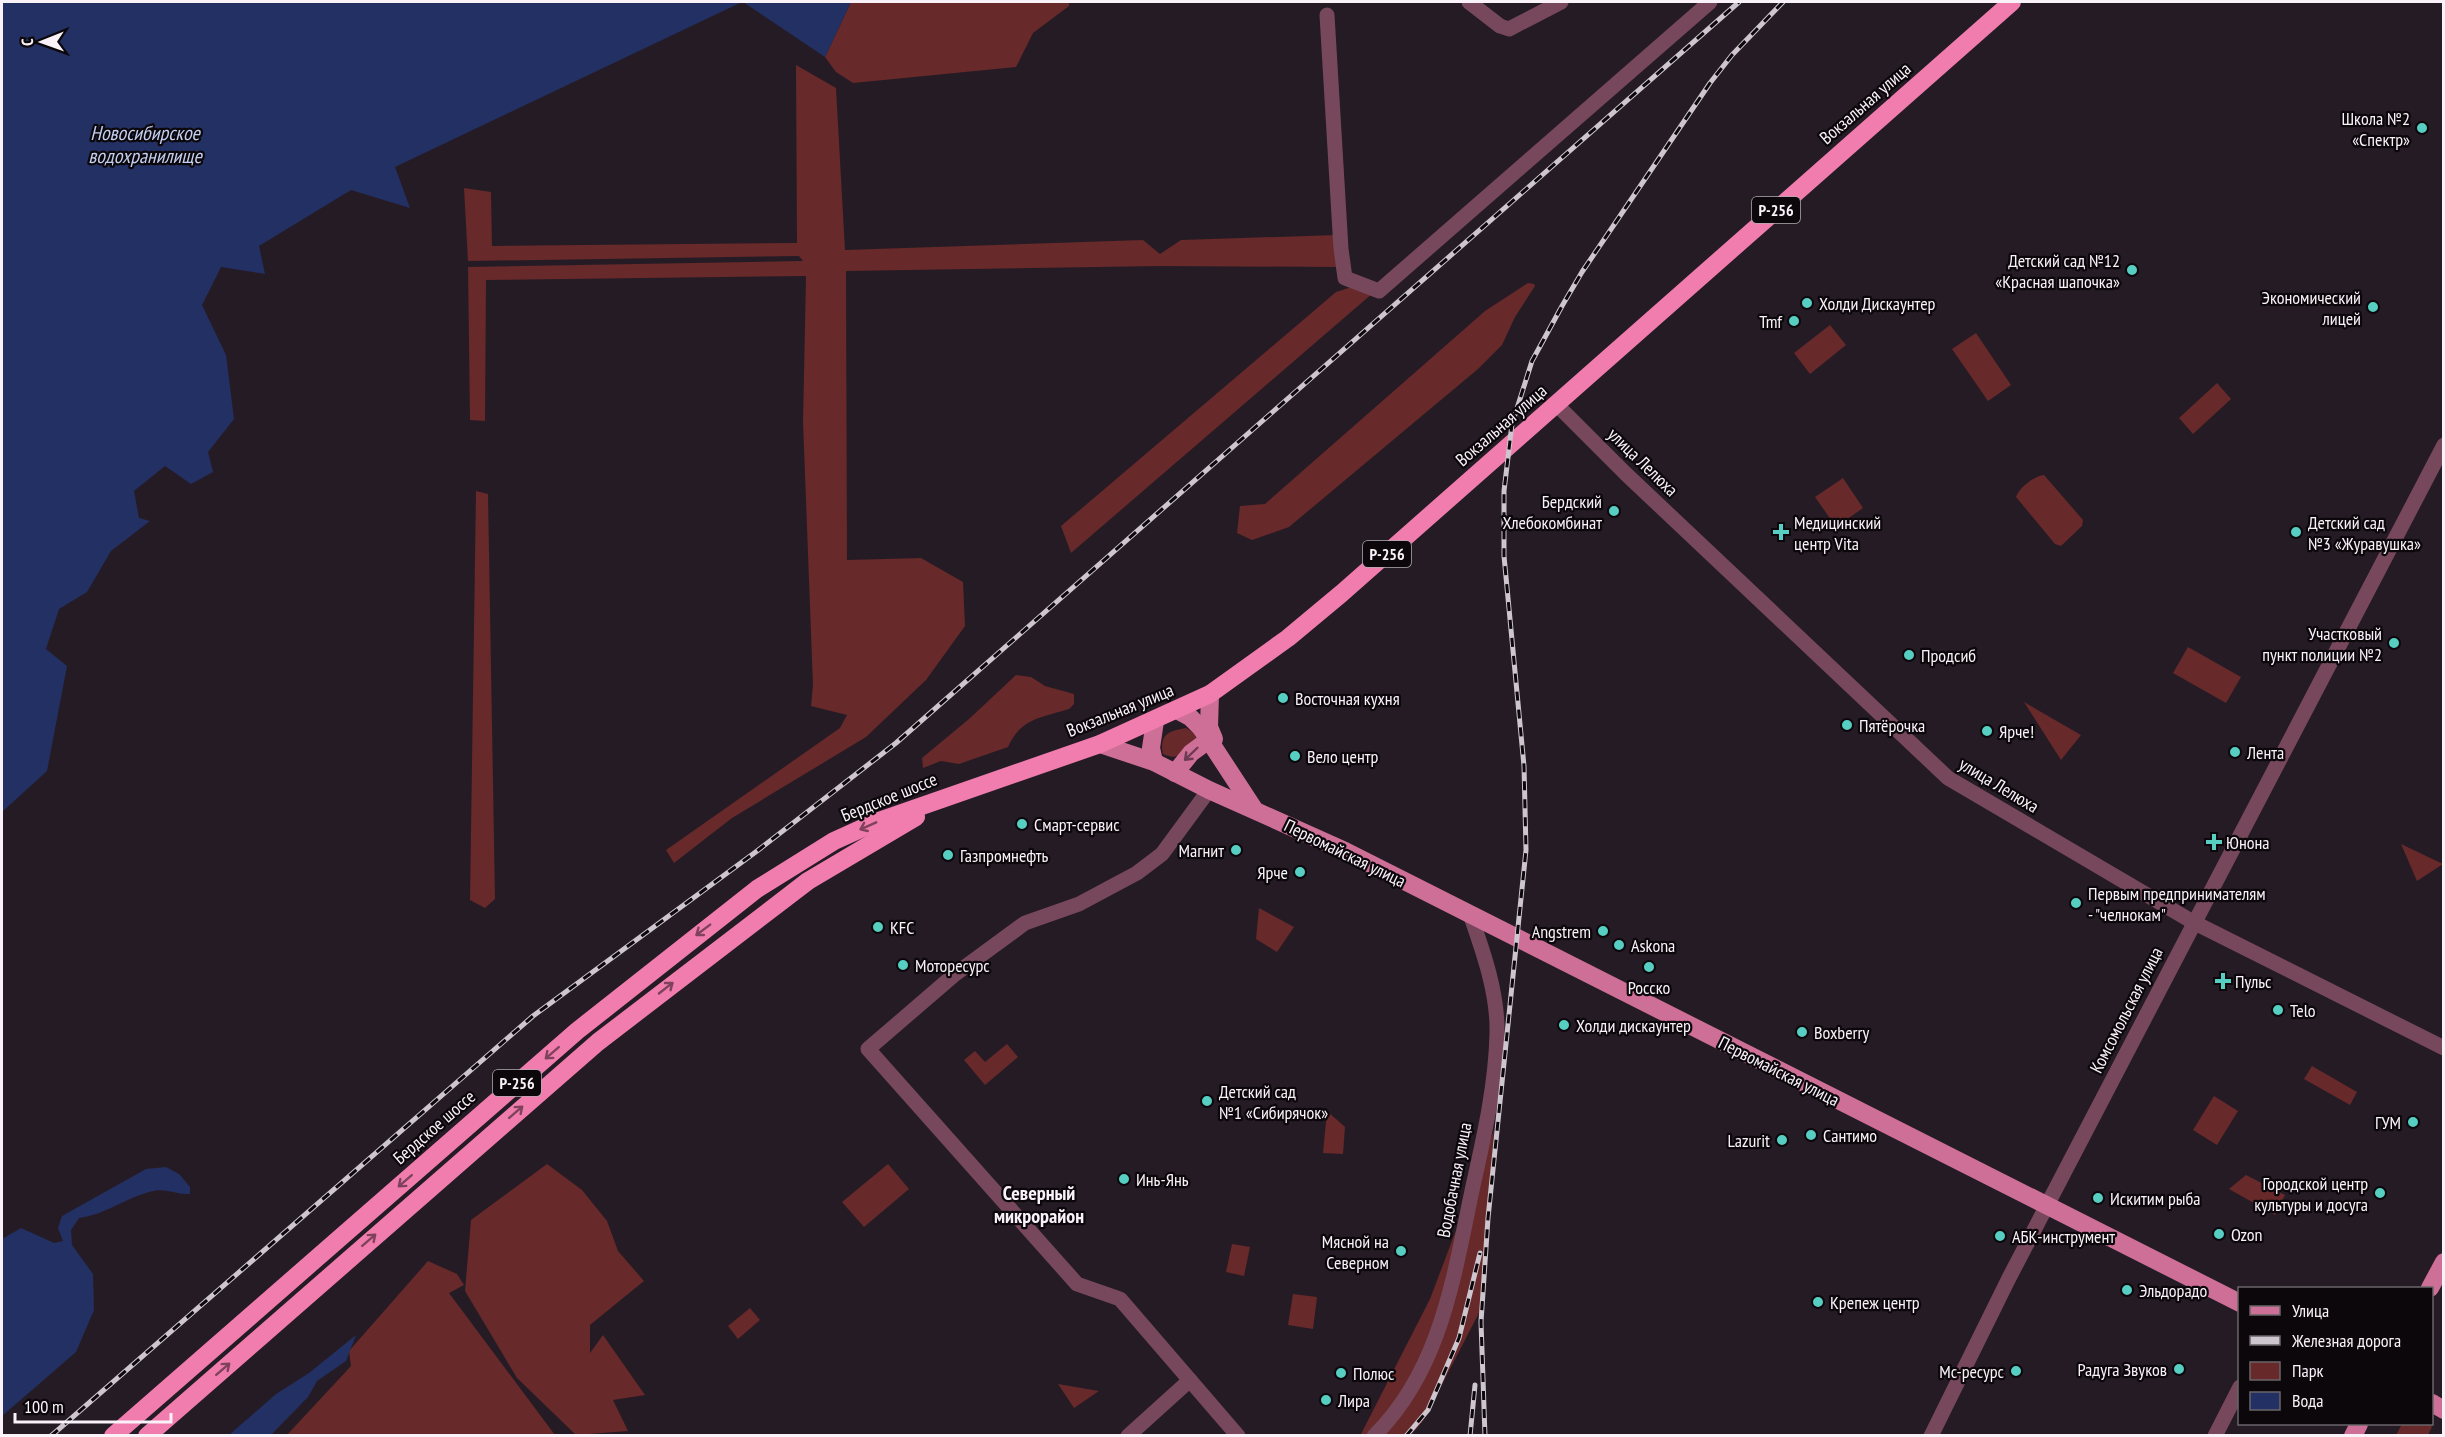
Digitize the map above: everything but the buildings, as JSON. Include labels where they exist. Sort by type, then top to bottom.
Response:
[{"type":"highway","name":"Вокзальная улица","points":[[962,791],[1100,744],[1155,721],[1210,694],[1288,638],[2008,3]]},
{"type":"highway","name":"Бердское шоссе","points":[[113,1436],[577,1031],[757,889],[834,841],[876,822],[962,791]]},
{"type":"highway","name":"Бердское шоссе","points":[[147,1436],[598,1042],[808,881],[962,791]]},
{"type":"main road","points":[[1210,694],[1209,727],[1224,763]]},
{"type":"main road","points":[[1177,710],[1190,717],[1210,739],[1254,809]]},
{"type":"main road","points":[[1154,762],[1151,748],[1155,721]]},
{"type":"main road","points":[[1175,772],[1191,753],[1210,739]]},
{"type":"main road","name":"Первомайская улица","points":[[1100,744],[1154,762],[1209,790],[1345,851],[2238,1302]]},
{"type":"main road","points":[[2431,1287],[2444,1262]]},
{"type":"street","points":[[1469,2],[1500,26],[1509,29],[1561,2]]},
{"type":"street","points":[[1327,15],[1341,249],[1345,278],[1379,291],[1710,2]]},
{"type":"street","name":"улица Лелюха","points":[[1556,404],[1948,778],[2193,922],[2444,1048]]},
{"type":"street","name":"Комсомольская улица","points":[[1931,1436],[2193,922],[2444,445]]},
{"type":"street","points":[[1209,790],[1162,854],[1137,873],[1079,904],[1025,923],[954,975],[868,1049],[1077,1284],[1120,1299],[1238,1436]]},
{"type":"street","name":"Водобачная улица","points":[[1374,1436],[1404,1401],[1425,1366],[1443,1323],[1482,1144],[1497,1033],[1494,1000],[1470,914]]},
{"type":"street","points":[[1128,1436],[1190,1380]]},
{"type":"street","points":[[2215,1436],[2238,1391]]},
{"type":"green space","points":[[851,2],[1069,2],[1069,6],[1033,33],[1016,67],[853,83],[836,72],[825,57]]},
{"type":"green space","points":[[796,65],[836,88],[845,250],[1143,240],[1160,254],[1181,240],[1336,235],[1337,267],[1161,266],[846,271],[847,560],[921,558],[963,582],[965,626],[926,680],[866,737],[732,818],[674,863],[666,850],[840,728],[847,715],[811,706],[813,685],[803,422],[806,276],[486,280],[485,421],[470,420],[468,267],[803,261],[799,256],[468,261],[464,188],[491,192],[492,246],[797,243]]},
{"type":"green space","points":[[1364,283],[1373,293],[1071,553],[1061,526],[1336,292]]},
{"type":"green space","points":[[1528,283],[1535,286],[1515,317],[1502,345],[1478,369],[1289,527],[1252,540],[1237,533],[1240,506],[1265,504],[1485,311]]},
{"type":"green space","points":[[1830,325],[1846,345],[1810,374],[1794,353]]},
{"type":"green space","points":[[1976,333],[2011,385],[1988,401],[1952,349]]},
{"type":"green space","points":[[2217,383],[2231,399],[2193,434],[2179,418]]},
{"type":"green space","points":[[2044,475],[2083,520],[2082,526],[2061,546],[2055,544],[2016,497],[2027,483]]},
{"type":"green space","points":[[1843,478],[1863,508],[1836,527],[1815,497]]},
{"type":"green space","points":[[476,491],[488,494],[495,899],[485,908],[470,900]]},
{"type":"green space","points":[[2188,647],[2241,677],[2226,703],[2173,673]]},
{"type":"green space","points":[[1016,675],[1031,677],[1045,686],[1074,694],[1074,704],[1069,709],[1033,720],[1019,730],[1008,747],[959,764],[941,761],[923,768],[922,758],[969,719]]},
{"type":"green space","points":[[2024,702],[2081,735],[2061,760]]},
{"type":"green space","points":[[1186,728],[1194,733],[1197,740],[1178,756],[1163,754],[1164,738],[1170,732]]},
{"type":"green space","points":[[2401,844],[2443,864],[2417,881]]},
{"type":"green space","points":[[1259,908],[1294,927],[1277,952],[1256,939]]},
{"type":"green space","points":[[1007,1044],[1018,1057],[985,1085],[964,1060],[975,1051],[985,1062]]},
{"type":"green space","points":[[2312,1066],[2357,1092],[2350,1105],[2304,1079]]},
{"type":"green space","points":[[2214,1096],[2238,1111],[2217,1145],[2193,1130]]},
{"type":"green space","points":[[1327,1111],[1345,1127],[1343,1154],[1323,1153]]},
{"type":"green space","points":[[1494,1130],[1481,1309],[1423,1421],[1411,1435],[1360,1436],[1430,1299]]},
{"type":"green space","points":[[547,1164],[582,1190],[607,1221],[618,1251],[644,1281],[590,1325],[590,1353],[603,1335],[645,1395],[613,1400],[628,1431],[576,1435],[517,1378],[465,1291],[471,1220]]},
{"type":"green space","points":[[888,1164],[909,1189],[864,1227],[842,1202]]},
{"type":"green space","points":[[2246,1175],[2285,1195],[2275,1215],[2229,1189]]},
{"type":"green space","points":[[1232,1244],[1250,1247],[1244,1276],[1226,1272]]},
{"type":"green space","points":[[428,1261],[457,1274],[464,1285],[449,1293],[555,1435],[286,1436],[351,1366],[349,1351]]},
{"type":"green space","points":[[1293,1294],[1317,1297],[1313,1329],[1288,1325]]},
{"type":"green space","points":[[750,1308],[760,1320],[738,1339],[728,1326]]},
{"type":"green space","points":[[1058,1384],[1099,1391],[1074,1408]]},
{"type":"green space","points":[[2401,1425],[2431,1425],[2432,1427],[2428,1435],[2396,1435]]},
{"type":"water","name":"Новосибирское водохранилище","points":[[2,2],[742,2],[395,167],[410,208],[351,190],[259,246],[265,274],[221,267],[202,305],[226,355],[234,419],[208,452],[213,472],[191,484],[165,466],[134,491],[139,518],[150,521],[111,551],[87,592],[59,609],[46,649],[67,666],[47,771],[2,812]]},
{"type":"water","points":[[743,2],[851,2],[825,57]]},
{"type":"water","points":[[166,1167],[179,1174],[190,1187],[190,1194],[160,1190],[149,1192],[97,1214],[79,1218],[71,1230],[72,1245],[93,1274],[94,1310],[76,1352],[2,1416],[2,1239],[21,1228],[54,1243],[63,1241],[58,1228],[62,1216],[146,1169]]},
{"type":"water","points":[[356,1335],[346,1361],[317,1381],[308,1397],[271,1435],[229,1435],[276,1394],[309,1373]]},
{"type":"railway","points":[[51,1436],[533,1016],[757,851],[896,743],[1739,2]]},
{"type":"railway","points":[[1485,1436],[1481,1322],[1488,1218],[1526,850],[1524,766],[1504,556],[1504,491],[1512,424],[1532,361],[1582,272],[1710,83],[1732,55],[1783,2]]},
{"type":"railway","points":[[1406,1436],[1428,1410],[1459,1338],[1480,1253]]},
{"type":"railway","points":[[1470,1436],[1475,1385]]},
{"type":"place","name":"Школа №2 «Спектр»","points":[[2422,128]]},
{"type":"place","name":"Детский сад №12 «Красная шапочка»","points":[[2132,270]]},
{"type":"place","name":"Холди Дискаунтер","points":[[1807,303]]},
{"type":"place","name":"Экономический лицей","points":[[2373,307]]},
{"type":"place","name":"Tmf","points":[[1794,321]]},
{"type":"place","name":"Бердский Хлебокомбинат","points":[[1614,511]]},
{"type":"place","name":"Медицинский центр Vita","points":[[1781,532]]},
{"type":"place","name":"Детский сад №3 «Журавушка»","points":[[2296,532]]},
{"type":"place","name":"Участковый пункт полиции №2","points":[[2394,643]]},
{"type":"place","name":"Продсиб","points":[[1909,655]]},
{"type":"place","name":"Восточная кухня","points":[[1283,698]]},
{"type":"place","name":"Пятёрочка","points":[[1847,725]]},
{"type":"place","name":"Ярче!","points":[[1987,731]]},
{"type":"place","name":"Лента","points":[[2235,752]]},
{"type":"place","name":"Вело центр","points":[[1295,756]]},
{"type":"place","name":"Смарт-сервис","points":[[1022,824]]},
{"type":"place","name":"Юнона","points":[[2214,842]]},
{"type":"place","name":"Магнит","points":[[1236,850]]},
{"type":"place","name":"Газпромнефть","points":[[948,855]]},
{"type":"place","name":"Ярче","points":[[1300,872]]},
{"type":"place","name":"Первым предпринимателям - \"челнокам\"","points":[[2076,903]]},
{"type":"place","name":"KFC","points":[[878,927]]},
{"type":"place","name":"Angstrem","points":[[1603,931]]},
{"type":"place","name":"Askona","points":[[1619,945]]},
{"type":"place","name":"Моторесурс","points":[[903,965]]},
{"type":"place","name":"Росско","points":[[1649,967]]},
{"type":"place","name":"Пульс","points":[[2223,981]]},
{"type":"place","name":"Telo","points":[[2278,1010]]},
{"type":"place","name":"Холди дискаунтер","points":[[1564,1025]]},
{"type":"place","name":"Boxberry","points":[[1802,1032]]},
{"type":"place","name":"Детский сад №1 «Сибирячок»","points":[[1207,1101]]},
{"type":"place","name":"ГУМ","points":[[2413,1122]]},
{"type":"place","name":"Сантимо","points":[[1811,1135]]},
{"type":"place","name":"Lazurit","points":[[1782,1140]]},
{"type":"place","name":"Инь-Янь","points":[[1124,1179]]},
{"type":"place","name":"Городской центр культуры и досуга","points":[[2380,1193]]},
{"type":"place","name":"Искитим рыба","points":[[2098,1198]]},
{"type":"place","name":"Ozon","points":[[2219,1234]]},
{"type":"place","name":"АБК-инструмент","points":[[2000,1236]]},
{"type":"place","name":"Мясной на Северном","points":[[1401,1251]]},
{"type":"place","name":"Эльдорадо","points":[[2127,1290]]},
{"type":"place","name":"Крепеж центр","points":[[1818,1302]]},
{"type":"place","name":"Радуга Звуков","points":[[2179,1369]]},
{"type":"place","name":"Мс-ресурс","points":[[2016,1371]]},
{"type":"place","name":"Полюс","points":[[1341,1373]]},
{"type":"place","name":"Лира","points":[[1326,1400]]},
{"type":"district","name":"Северный микрорайон","points":[[1039,1204]]}]
